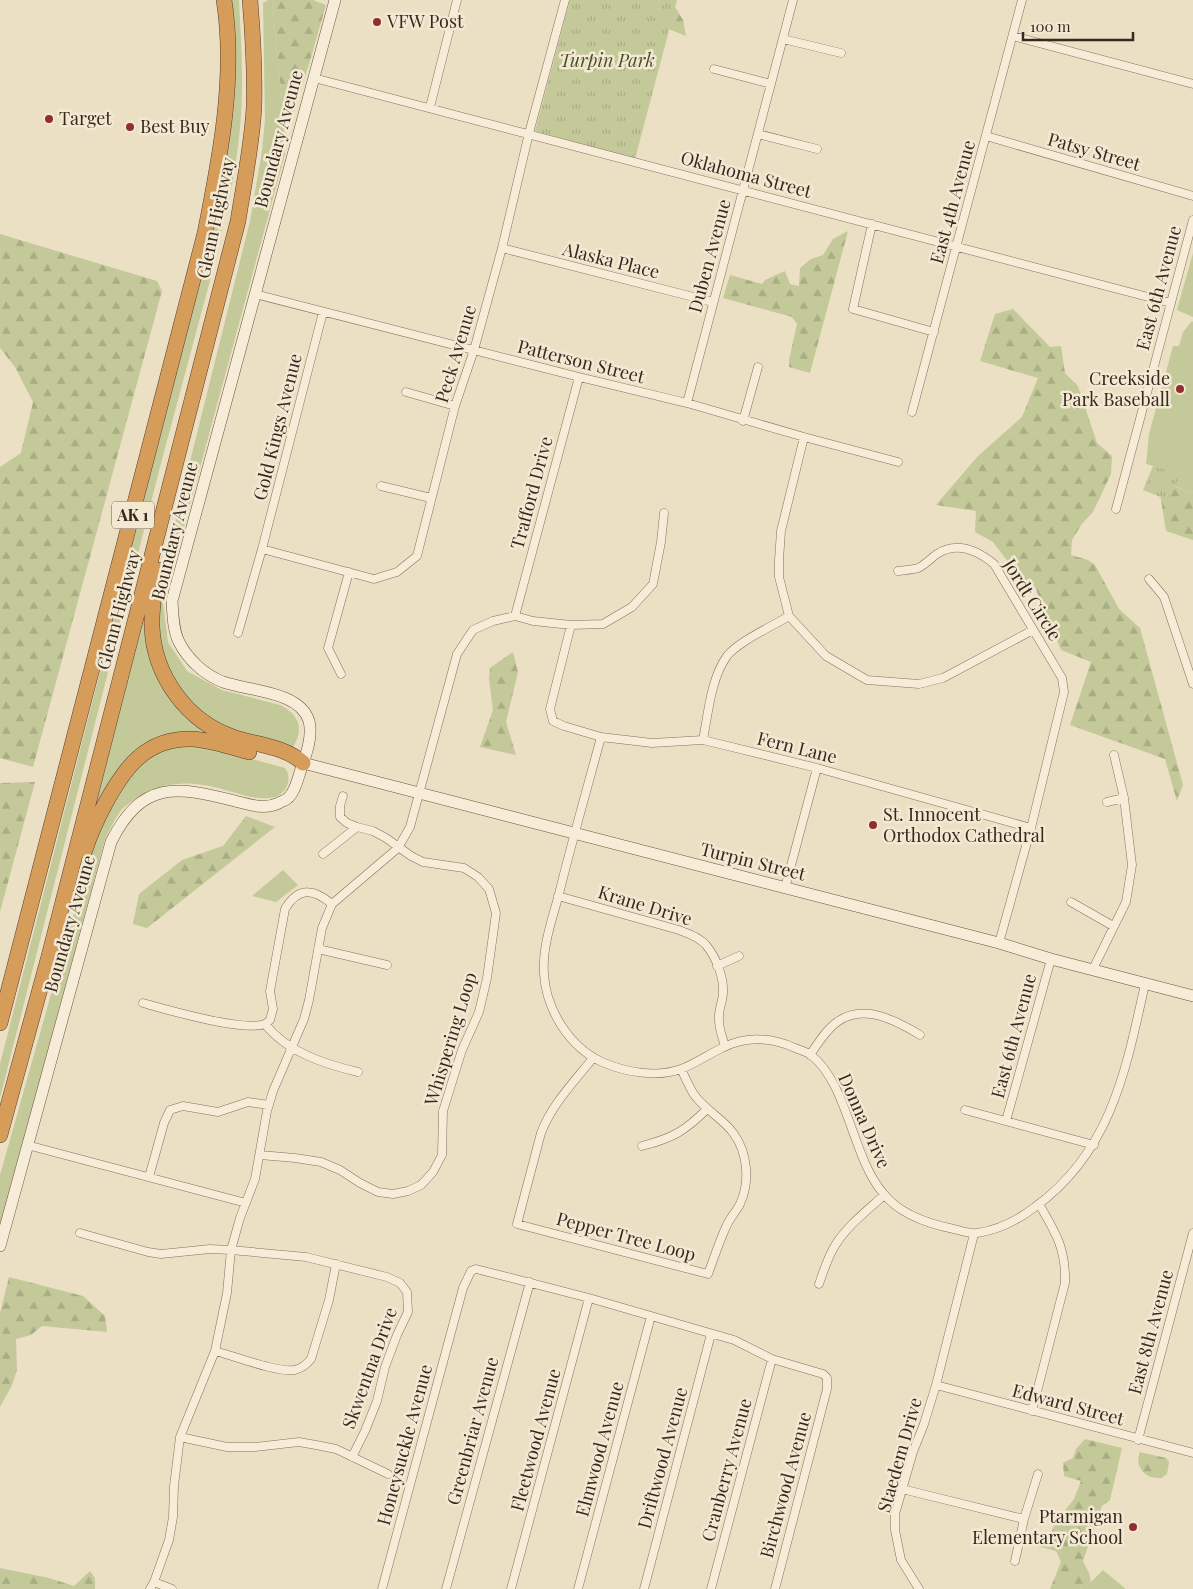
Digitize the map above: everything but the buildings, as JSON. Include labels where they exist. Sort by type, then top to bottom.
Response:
[{"type":"highway","name":"Glenn Highway","points":[[0,1023],[205,234],[220,159],[228,82],[224,0]]},
{"type":"highway","name":"Glenn Highway","points":[[0,1135],[49,956],[238,221],[254,109],[254,62],[250,0]]},
{"type":"highway","points":[[182,442],[174,497],[155,588],[152,626],[156,654],[160,665],[165,678],[178,698],[204,723],[230,736],[296,756],[303,763]]},
{"type":"highway","points":[[49,956],[94,828],[119,780],[126,769],[140,755],[170,741],[193,739],[212,742],[282,761],[303,763]]},
{"type":"street","name":"Boundary Aveune","points":[[0,1246],[111,842],[120,824],[144,799],[159,793],[177,790],[198,791],[259,807],[273,806],[289,798],[303,763],[310,732],[309,721],[302,707],[289,699],[223,682],[205,672],[190,658],[178,641],[173,621],[172,601],[335,0]]},
{"type":"street","points":[[430,107],[457,0]]},
{"type":"street","name":"Peck Avenue","points":[[262,549],[374,580],[397,572],[417,556],[455,406],[474,350],[502,248],[529,133],[565,0]]},
{"type":"street","name":"Duben Avenue","points":[[687,403],[793,0]]},
{"type":"street","name":"East 4th Avenue","points":[[912,412],[1022,0]]},
{"type":"street","points":[[1013,36],[1193,84]]},
{"type":"street","points":[[783,39],[842,53]]},
{"type":"street","points":[[714,69],[771,84]]},
{"type":"street","name":"Oklahoma Street","points":[[314,78],[1171,303]]},
{"type":"street","points":[[758,134],[817,149]]},
{"type":"street","name":"Patsy Street","points":[[986,136],[1193,196]]},
{"type":"street","name":"East 6th Avenue","points":[[1116,509],[1193,220]]},
{"type":"street","points":[[872,224],[852,309],[934,332]]},
{"type":"street","name":"Alaska Place","points":[[502,248],[713,302]]},
{"type":"street","name":"Patterson Street","points":[[255,294],[687,403],[898,462]]},
{"type":"street","name":"Gold Kings Avenue","points":[[238,633],[262,549],[323,312]]},
{"type":"street","points":[[743,420],[758,367]]},
{"type":"street","name":"Trafford Drive","points":[[516,616],[579,377]]},
{"type":"street","points":[[406,392],[455,406]]},
{"type":"street","points":[[804,437],[781,531],[779,576],[789,616],[826,656],[867,680],[919,684],[943,678],[1033,630]]},
{"type":"street","points":[[381,486],[431,498]]},
{"type":"street","points":[[172,1589],[152,1586],[168,1540],[173,1517],[174,1486],[180,1437],[216,1351],[227,1293],[231,1250],[255,1179],[273,1091],[293,1048],[309,1000],[322,928],[332,904],[398,848],[410,827],[457,654],[473,630],[493,621],[516,616],[534,621],[571,625],[603,624],[632,607],[653,584],[664,513]]},
{"type":"street","name":"Jordt Circle","points":[[898,571],[919,567],[939,553],[953,548],[968,548],[983,555],[994,564],[1062,678],[1064,692],[1030,828]]},
{"type":"street","points":[[341,674],[328,648],[349,572]]},
{"type":"street","points":[[1149,579],[1164,597],[1193,684]]},
{"type":"street","points":[[703,740],[712,686],[728,655],[746,640],[789,616]]},
{"type":"street","name":"Fern Lane","points":[[571,625],[550,709],[553,720],[564,726],[602,737],[652,743],[703,740],[817,768],[1030,828]]},
{"type":"street","name":"Donna Drive","points":[[602,737],[574,834],[544,950],[543,972],[546,992],[564,1031],[593,1058],[612,1067],[629,1071],[663,1073],[681,1069],[725,1046],[744,1040],[775,1040],[810,1054],[825,1071],[834,1087],[872,1178],[884,1195],[897,1207],[915,1216],[944,1227],[974,1234],[1003,1226],[1024,1215],[1040,1204],[1070,1176],[1094,1145],[1116,1098],[1131,1048],[1145,984]]},
{"type":"street","points":[[1093,969],[1126,902],[1132,865],[1124,798],[1114,755]]},
{"type":"street","name":"Turpin Street","points":[[303,763],[999,943],[1051,959],[1193,996]]},
{"type":"street","points":[[785,888],[817,768]]},
{"type":"street","points":[[343,796],[340,806],[340,817],[346,823],[357,827]]},
{"type":"street","points":[[1107,802],[1124,798]]},
{"type":"street","points":[[323,854],[357,827]]},
{"type":"street","name":"Whispering Loop","points":[[260,1155],[321,1162],[340,1170],[378,1192],[393,1194],[408,1191],[421,1185],[433,1172],[442,1155],[444,1111],[462,1050],[478,1012],[487,978],[496,913],[489,889],[478,877],[464,868],[423,862],[373,831],[357,827]]},
{"type":"street","points":[[999,943],[1030,828]]},
{"type":"street","points":[[143,1003],[192,1016],[243,1025],[257,1027],[265,1024],[270,1020],[273,1009],[270,991],[284,909],[291,899],[300,893],[312,892],[321,895],[332,904]]},
{"type":"street","name":"Krane Drive","points":[[558,896],[679,930],[694,936],[706,945],[720,973],[723,992],[718,1017],[719,1030],[725,1046]]},
{"type":"street","points":[[1071,902],[1113,926]]},
{"type":"street","points":[[318,949],[387,965]]},
{"type":"street","points":[[717,966],[739,956]]},
{"type":"street","name":"East 6th Avenue","points":[[1006,1121],[1051,959]]},
{"type":"street","points":[[810,1054],[826,1032],[838,1021],[854,1014],[870,1014],[888,1018],[920,1035]]},
{"type":"street","points":[[265,1024],[281,1041],[293,1048],[335,1067],[358,1072]]},
{"type":"street","name":"Pepper Tree Loop","points":[[593,1058],[556,1104],[547,1119],[541,1133],[517,1224],[708,1274],[726,1225],[741,1203],[746,1179],[746,1165],[744,1151],[734,1134],[694,1094],[681,1069]]},
{"type":"street","points":[[150,1178],[164,1123],[170,1110],[183,1106],[218,1112],[248,1102],[269,1104]]},
{"type":"street","points":[[642,1146],[676,1135],[690,1126],[707,1108]]},
{"type":"street","points":[[966,1110],[1094,1145]]},
{"type":"street","points":[[27,1145],[246,1203]]},
{"type":"street","points":[[819,1284],[828,1258],[836,1243],[884,1195]]},
{"type":"street","points":[[1032,1411],[1065,1283],[1066,1265],[1062,1248],[1040,1204]]},
{"type":"street","name":"Skwentna Drive","points":[[80,1232],[161,1254],[180,1254],[210,1249],[306,1257],[387,1277],[400,1283],[408,1292],[408,1312],[385,1367],[376,1401],[365,1431],[352,1457]]},
{"type":"street","name":"East 8th Avenue","points":[[1138,1440],[1193,1232]]},
{"type":"street","points":[[936,1385],[974,1234]]},
{"type":"street","points":[[216,1351],[282,1370],[295,1370],[304,1366],[311,1359],[329,1300],[336,1264]]},
{"type":"street","name":"Honeysuckle Avenue","points":[[382,1589],[457,1308],[469,1274],[476,1269],[589,1298],[734,1340],[772,1359],[823,1374],[827,1378],[827,1389]]},
{"type":"street","name":"Greenbriar Avenue","points":[[446,1589],[530,1282]]},
{"type":"street","name":"Fleetwood Avenue","points":[[511,1589],[589,1298]]},
{"type":"street","name":"Elmwood Avenue","points":[[578,1589],[651,1316]]},
{"type":"street","name":"Driftwood Avenue","points":[[644,1589],[711,1334]]},
{"type":"street","name":"Cranberry Avenue","points":[[711,1589],[772,1359]]},
{"type":"street","name":"Edward Street","points":[[936,1385],[1138,1440],[1193,1453]]},
{"type":"street","name":"Staedem Drive","points":[[919,1589],[901,1560],[895,1530],[895,1514],[913,1452],[936,1385]]},
{"type":"street","name":"Birchwood Avenue","points":[[775,1589],[827,1389]]},
{"type":"street","points":[[180,1437],[227,1447],[256,1447],[299,1442],[336,1449],[388,1474]]},
{"type":"street","points":[[1015,1561],[1024,1520],[1038,1474]]},
{"type":"street","points":[[902,1489],[1024,1520]]},
{"type":"green space","points":[[230,0],[239,0],[242,67],[241,119],[228,203],[218,245],[211,249],[210,243],[220,200],[230,115]]},
{"type":"green space","points":[[272,0],[283,103],[285,154],[163,604],[168,642],[187,671],[222,690],[280,705],[286,709],[298,722],[299,734],[293,747],[286,747],[229,729],[200,712],[172,678],[159,642],[160,582],[250,221],[262,151],[265,120],[263,3]]},
{"type":"green space","points":[[272,0],[313,0],[326,5],[293,113],[282,101]]},
{"type":"green space","name":"Turpin Park","points":[[570,0],[677,0],[635,159],[535,131]]},
{"type":"green space","points":[[672,2],[683,20],[686,36],[656,24]]},
{"type":"green space","points":[[848,231],[810,373],[789,367],[797,324],[792,317],[723,298],[730,275],[762,284],[765,280],[785,271],[790,284],[799,286],[800,268],[811,259],[823,255],[833,239]]},
{"type":"green space","points":[[0,234],[157,281],[162,291],[33,767],[0,758],[0,467],[21,453],[33,402],[15,367],[0,348]]},
{"type":"green space","points":[[1193,253],[1193,317],[1177,310]]},
{"type":"green space","points":[[209,267],[212,273],[160,467],[0,1098],[0,1064],[202,272]]},
{"type":"green space","points":[[1013,309],[1050,347],[1061,346],[1065,373],[1078,386],[1097,443],[1112,456],[1111,474],[1093,512],[1081,525],[1072,540],[1071,555],[1088,560],[1095,565],[1119,609],[1140,628],[1183,785],[1177,801],[1165,759],[1070,725],[1091,662],[1061,650],[1035,587],[1015,571],[993,542],[975,532],[976,511],[936,505],[978,456],[1022,417],[1038,378],[980,361],[995,314]]},
{"type":"green space","points":[[1192,321],[1193,493],[1174,486],[1180,473],[1146,464],[1149,434],[1173,346],[1179,346],[1183,332]]},
{"type":"green space","points":[[1153,466],[1181,473],[1168,500],[1143,490]]},
{"type":"green space","points":[[1158,481],[1193,493],[1193,540],[1166,531]]},
{"type":"green space","points":[[146,611],[153,667],[232,742],[186,735],[113,777],[96,805]]},
{"type":"green space","points":[[513,652],[518,672],[506,722],[516,755],[480,747],[493,710],[489,679],[490,668]]},
{"type":"green space","points":[[176,746],[204,746],[285,768],[289,778],[288,783],[280,795],[270,798],[249,796],[204,785],[167,785],[150,791],[126,805],[117,816],[105,839],[0,1230],[0,1175],[96,835],[130,774],[141,762]]},
{"type":"green space","points":[[35,782],[0,912],[0,783]]},
{"type":"green space","points":[[246,816],[275,827],[147,928],[133,924],[139,894],[182,860],[223,846]]},
{"type":"green space","points":[[283,870],[298,885],[276,902],[252,896]]},
{"type":"green space","points":[[9,1277],[83,1296],[105,1316],[107,1332],[42,1326],[31,1335],[16,1339],[17,1370],[12,1385],[0,1407],[0,1313]]},
{"type":"green space","points":[[1085,1439],[1122,1448],[1110,1500],[1102,1506],[1083,1561],[1091,1582],[1080,1589],[1050,1589],[1061,1562],[1056,1551],[1034,1545],[1034,1535],[1050,1538],[1054,1525],[1074,1499],[1081,1481],[1064,1476],[1063,1463],[1073,1458],[1076,1449]]},
{"type":"green space","points":[[1140,1452],[1166,1458],[1169,1462],[1167,1474],[1154,1478],[1145,1474],[1138,1462]]},
{"type":"green space","points":[[0,1568],[49,1578],[74,1586],[90,1571],[95,1578],[95,1589],[0,1589]]},
{"type":"green space","points":[[1103,1570],[1126,1589],[1080,1589],[1091,1582]]},
{"type":"place","name":"VFW Post","points":[[377,22]]},
{"type":"place","name":"Target","points":[[49,119]]},
{"type":"place","name":"Best Buy","points":[[130,127]]},
{"type":"place","name":"Creekside Park Baseball","points":[[1180,389]]},
{"type":"place","name":"St. Innocent Orthodox Cathedral","points":[[873,825]]},
{"type":"place","name":"Ptarmigan Elementary School","points":[[1133,1527]]}]
